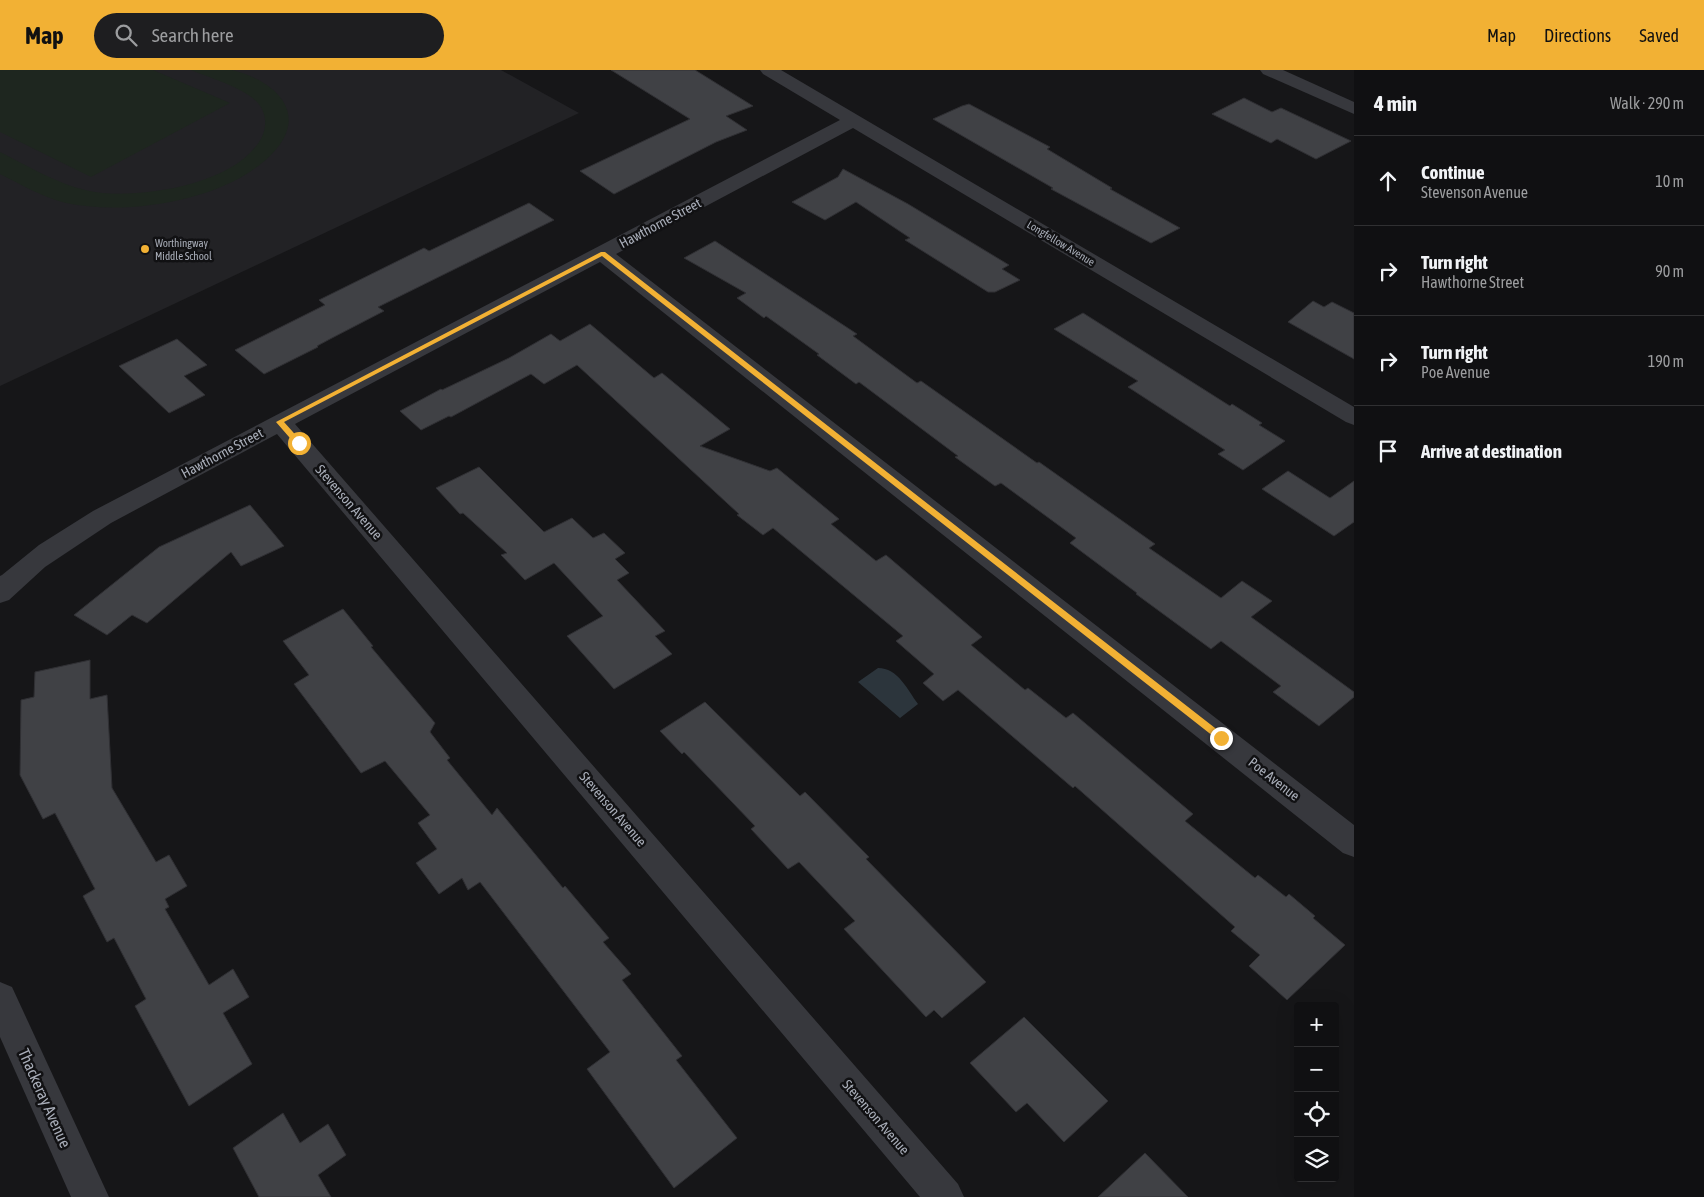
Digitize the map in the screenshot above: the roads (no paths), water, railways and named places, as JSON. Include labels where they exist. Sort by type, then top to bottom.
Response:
[{"type":"street","name":"Longfellow Avenue","points":[[769,70],[1354,417]]},
{"type":"street","points":[[1269,70],[1354,109]]},
{"type":"street","name":"Hawthorne Street","points":[[0,593],[34,562],[65,539],[102,517],[854,120]]},
{"type":"street","name":"Poe Avenue","points":[[603,254],[1354,843]]},
{"type":"street","name":"Stevenson Avenue","points":[[280,422],[945,1197]]},
{"type":"street","name":"Thackeray Avenue","points":[[0,998],[90,1197]]},
{"type":"place","name":"Worthingway Middle School","points":[[145,249]]}]
